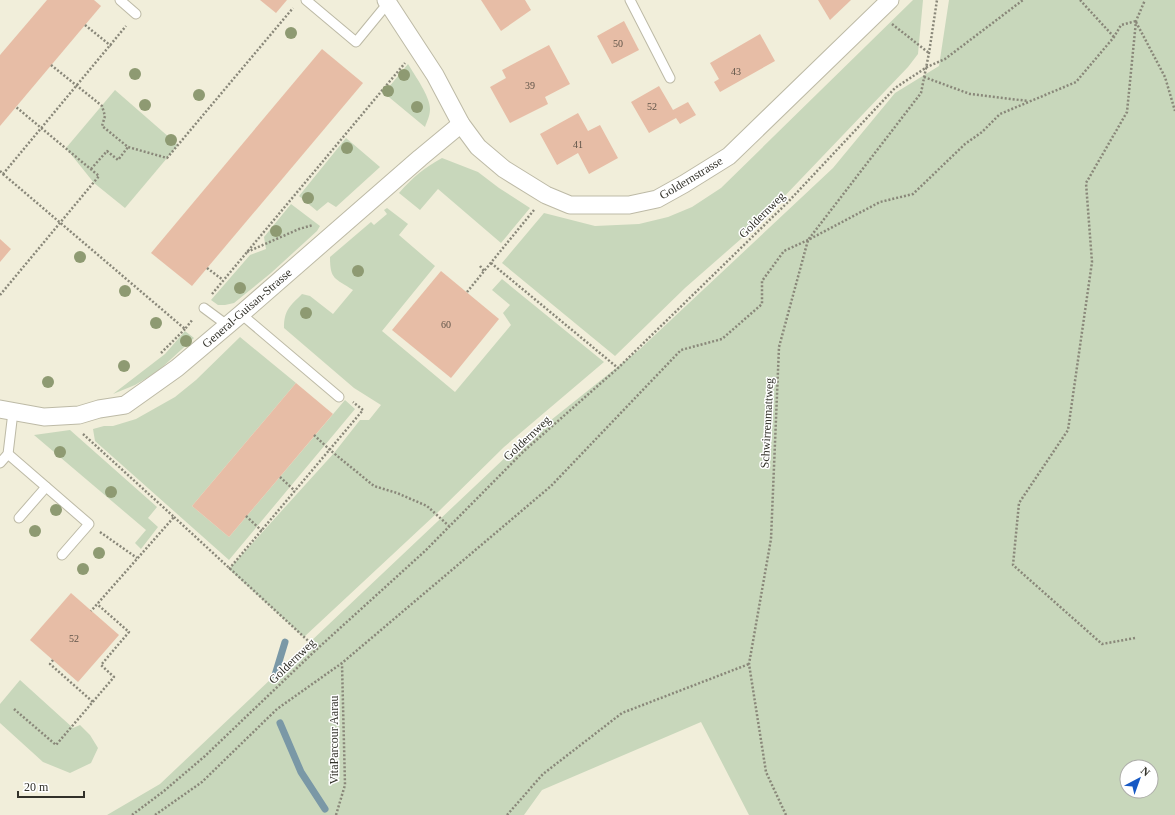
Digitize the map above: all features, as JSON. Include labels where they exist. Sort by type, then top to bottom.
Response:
[{"type":"street","name":"Goldernstrasse","points":[[387,2],[435,75],[461,124],[478,147],[504,169],[546,195],[570,205],[629,205],[657,199],[729,156],[890,0]]},
{"type":"street","name":"General-Guisan-Strasse","points":[[6,411],[44,417],[79,415],[99,409],[125,405],[177,368],[461,124]]},
{"type":"lane","points":[[120,0],[136,14]]},
{"type":"lane","points":[[306,0],[356,42],[387,2]]},
{"type":"lane","points":[[630,0],[670,78]]},
{"type":"lane","points":[[204,308],[227,325]]},
{"type":"lane","points":[[241,314],[339,397]]},
{"type":"lane","points":[[0,463],[8,454],[6,411]]},
{"type":"lane","points":[[8,454],[89,524],[62,555]]},
{"type":"lane","points":[[19,518],[46,487]]},
{"type":"path","name":"Schwirrenmattweg","points":[[786,815],[766,772],[750,664],[771,539],[779,347],[808,240],[921,93],[937,0]]},
{"type":"path","name":"Goldernweg","points":[[132,815],[164,791],[205,756],[317,649],[425,551],[524,451],[618,368],[788,202],[895,88],[926,67],[945,59],[1023,0]]},
{"type":"path","points":[[1080,0],[1114,37]]},
{"type":"path","points":[[1135,638],[1102,644],[1013,565],[1019,503],[1068,430],[1092,262],[1086,183],[1127,112],[1136,21],[1145,0]]},
{"type":"path","points":[[51,65],[102,106],[105,116],[102,126],[128,147],[167,158],[294,6]]},
{"type":"path","points":[[878,12],[929,53]]},
{"type":"path","points":[[4,174],[136,14]]},
{"type":"path","points":[[155,815],[202,782],[277,709],[342,663],[551,486],[681,350],[722,339],[762,304],[762,281],[784,251],[880,202],[913,194],[965,144],[982,132],[1000,114],[1076,82],[1114,37],[1121,25],[1136,21]]},
{"type":"path","points":[[1136,21],[1165,77],[1175,111]]},
{"type":"path","points":[[85,25],[111,46]]},
{"type":"path","points":[[209,298],[418,49]]},
{"type":"path","points":[[924,77],[970,94],[1030,102]]},
{"type":"path","points":[[0,295],[99,176],[16,107]]},
{"type":"path","points":[[92,169],[107,151],[118,160],[128,147]]},
{"type":"path","points":[[0,171],[185,329],[194,316]]},
{"type":"path","points":[[467,292],[546,195]]},
{"type":"path","points":[[247,252],[311,225],[320,226],[331,236]]},
{"type":"path","points":[[490,263],[618,368]]},
{"type":"path","points":[[480,266],[484,271]]},
{"type":"path","points":[[208,268],[223,280]]},
{"type":"path","points":[[229,569],[363,410],[343,393],[339,397]]},
{"type":"path","points":[[79,415],[83,434],[317,649]]},
{"type":"path","points":[[314,435],[374,486],[397,493],[427,506],[449,526]]},
{"type":"path","points":[[280,477],[295,491]]},
{"type":"path","points":[[246,516],[262,531]]},
{"type":"path","points":[[91,611],[174,517]]},
{"type":"path","points":[[89,524],[137,558]]},
{"type":"path","points":[[14,709],[56,745],[114,678],[101,665],[129,632],[97,604]]},
{"type":"path","points":[[53,660],[50,664],[93,702]]},
{"type":"path","name":"VitaParcour Aarau","points":[[336,815],[345,786],[342,663]]},
{"type":"path","points":[[507,815],[543,774],[622,713],[750,664]]},
{"type":"green space","points":[[913,0],[923,0],[918,54],[908,67],[758,224],[685,288],[615,356],[502,263],[544,213],[595,226],[639,224],[668,217],[692,207],[721,188]]},
{"type":"green space","points":[[949,0],[1175,0],[1175,815],[749,815],[701,722],[542,790],[524,815],[107,815],[160,784],[511,452],[640,349],[833,168],[895,93],[939,66]]},
{"type":"green space","points":[[408,64],[428,98],[430,114],[425,127],[384,93]]},
{"type":"green space","points":[[115,90],[178,145],[125,208],[94,183],[66,148]]},
{"type":"green space","points":[[346,138],[380,167],[336,207],[328,202],[317,211],[299,196]]},
{"type":"green space","points":[[442,158],[478,172],[499,188],[530,208],[501,243],[438,189],[420,210],[399,193],[419,173]]},
{"type":"green space","points":[[291,204],[320,226],[317,231],[271,273],[234,303],[218,305],[211,300],[250,255],[266,249],[264,237]]},
{"type":"green space","points":[[387,208],[408,224],[399,235],[435,266],[382,331],[455,392],[511,325],[503,313],[510,305],[492,290],[502,279],[604,362],[504,447],[436,514],[304,637],[229,569],[334,453],[360,420],[369,420],[381,405],[354,388],[284,328],[284,322],[288,309],[302,294],[310,296],[333,314],[353,290],[335,278],[331,270],[330,257],[371,222],[374,225],[387,214],[384,210]]},
{"type":"green space","points":[[185,331],[194,338],[157,372],[135,385],[113,394],[165,354]]},
{"type":"green space","points":[[240,337],[296,383],[192,506],[229,537],[345,400],[355,409],[229,560],[95,441],[93,429],[104,426],[113,426],[136,419],[175,397],[196,380]]},
{"type":"green space","points":[[70,430],[157,507],[148,518],[158,527],[141,549],[135,543],[146,530],[34,435]]},
{"type":"green space","points":[[20,680],[73,728],[80,725],[90,735],[98,748],[91,763],[70,773],[43,762],[0,723],[0,704]]},
{"type":"building","points":[[47,0],[94,0],[101,6],[0,126],[0,55]]},
{"type":"building","points":[[260,0],[287,0],[276,13]]},
{"type":"building","points":[[481,0],[525,0],[531,10],[501,31]]},
{"type":"building","points":[[818,0],[851,0],[830,20]]},
{"type":"building","points":[[624,21],[639,50],[612,64],[597,36]]},
{"type":"building","points":[[760,34],[775,61],[720,92],[714,82],[719,79],[710,63]]},
{"type":"building","points":[[549,45],[570,84],[545,97],[548,104],[510,123],[490,87],[506,78],[502,70]]},
{"type":"building","points":[[322,49],[363,83],[192,286],[151,253]]},
{"type":"building","points":[[659,86],[673,110],[688,102],[696,115],[680,124],[676,118],[649,133],[631,102]]},
{"type":"building","points":[[578,113],[588,131],[600,125],[618,158],[589,174],[578,153],[557,165],[540,134]]},
{"type":"building","points":[[0,239],[11,249],[0,262]]},
{"type":"building","points":[[441,271],[499,319],[451,378],[392,330]]},
{"type":"building","points":[[296,383],[333,414],[229,537],[192,506]]},
{"type":"building","points":[[71,593],[119,635],[78,682],[30,640]]},
{"type":"waterway","points":[[275,675],[285,642]]},
{"type":"waterway","points":[[280,723],[301,772],[325,809]]}]
